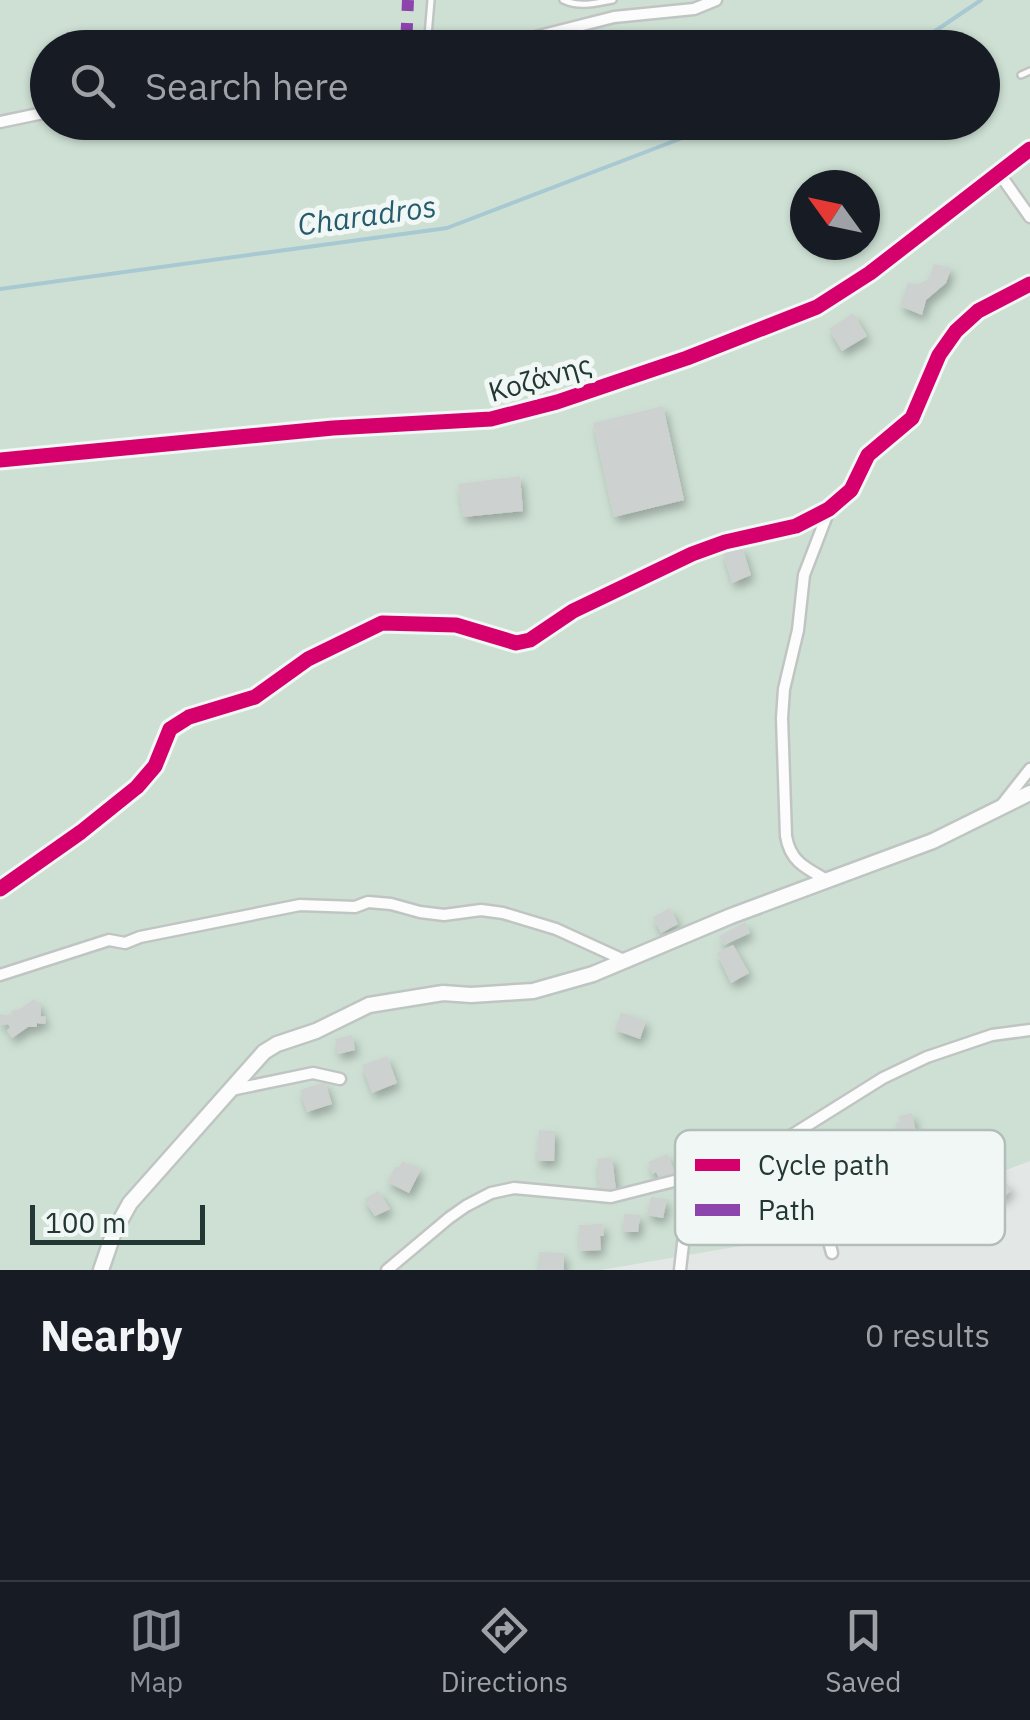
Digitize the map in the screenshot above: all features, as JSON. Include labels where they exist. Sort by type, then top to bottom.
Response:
[{"type":"street","points":[[563,30],[716,0]]},
{"type":"street","points":[[0,122],[30,116]]},
{"type":"street","name":"Κοζάνης","points":[[0,460],[333,428],[492,419],[542,407],[686,358],[836,298],[1030,150]]},
{"type":"street","points":[[1000,173],[1030,217]]},
{"type":"street","points":[[0,888],[137,788],[155,766],[175,725],[196,714],[255,697],[308,659],[376,625],[456,625],[524,643],[573,611],[692,554],[725,542],[796,526],[830,508],[851,490],[868,455],[912,418],[939,356],[956,331],[978,311],[1030,284]]},
{"type":"street","points":[[826,880],[801,866],[788,849],[782,718],[802,584],[830,508]]},
{"type":"street","points":[[1000,808],[1030,770]]},
{"type":"street","points":[[101,1270],[114,1232],[130,1203],[264,1052],[277,1044],[369,1005],[443,993],[533,991],[593,974],[731,916],[933,841],[1030,793]]},
{"type":"street","points":[[0,975],[110,940],[125,943],[300,905],[355,907],[368,902],[444,915],[481,910],[504,912],[556,929],[626,962]]},
{"type":"street","points":[[800,1130],[883,1078],[927,1056],[992,1035],[1030,1030]]},
{"type":"street","points":[[231,1090],[314,1073],[340,1079]]},
{"type":"street","points":[[387,1270],[466,1206],[499,1190],[611,1196],[675,1180]]},
{"type":"street","points":[[680,1270],[683,1245]]},
{"type":"street","points":[[830,1245],[832,1253]]},
{"type":"lane","points":[[428,30],[431,0]]},
{"type":"lane","points":[[563,0],[586,5],[613,0]]},
{"type":"lane","points":[[1021,75],[1030,70]]},
{"type":"green space","points":[[0,0],[1030,0],[1030,1161],[1005,1171],[1005,1130],[675,1130],[675,1245],[746,1245],[601,1270],[0,1270]]},
{"type":"building","points":[[934,264],[951,268],[946,283],[926,300],[922,315],[900,306],[908,282],[916,285],[929,279]]},
{"type":"building","points":[[853,313],[867,336],[842,351],[829,329]]},
{"type":"building","points":[[663,406],[684,500],[614,517],[593,423]]},
{"type":"building","points":[[520,476],[523,511],[463,517],[458,484]]},
{"type":"building","points":[[742,547],[751,575],[732,583],[723,552]]},
{"type":"building","points":[[670,908],[678,924],[661,933],[653,917]]},
{"type":"building","points":[[745,922],[750,933],[724,945],[719,936]]},
{"type":"building","points":[[733,945],[749,973],[731,983],[717,953]]},
{"type":"building","points":[[34,999],[41,1007],[41,1016],[46,1017],[45,1024],[37,1023],[37,1027],[28,1027],[12,1038],[8,1024],[0,1025],[0,1014],[13,1016],[11,1011]]},
{"type":"building","points":[[621,1012],[646,1021],[640,1039],[615,1030]]},
{"type":"building","points":[[352,1035],[355,1050],[338,1054],[335,1039]]},
{"type":"building","points":[[387,1056],[397,1083],[372,1093],[362,1065]]},
{"type":"building","points":[[325,1082],[332,1104],[307,1112],[300,1090]]},
{"type":"building","points":[[912,1113],[916,1130],[897,1130],[899,1116]]},
{"type":"building","points":[[539,1130],[555,1131],[554,1161],[537,1161]]},
{"type":"building","points":[[667,1154],[675,1174],[659,1178],[656,1172],[652,1174],[648,1162]]},
{"type":"building","points":[[612,1157],[616,1190],[600,1191],[597,1159]]},
{"type":"building","points":[[402,1161],[421,1169],[409,1193],[387,1182]]},
{"type":"building","points":[[378,1191],[390,1209],[375,1216],[364,1199]]},
{"type":"building","points":[[651,1197],[667,1199],[663,1218],[647,1215]]},
{"type":"building","points":[[624,1214],[640,1215],[638,1232],[623,1232]]},
{"type":"building","points":[[603,1224],[601,1250],[580,1251],[579,1225]]},
{"type":"building","points":[[539,1252],[564,1253],[564,1270],[539,1270]]},
{"type":"waterway","name":"Charadros","points":[[937,30],[981,0]]},
{"type":"waterway","name":"Charadros","points":[[0,289],[447,228],[677,140]]},
{"type":"marked path","points":[[407,30],[408,0]]},
{"type":"cycle path","points":[[0,460],[333,428],[491,419],[557,402],[687,358],[817,307],[870,273],[1030,149]]},
{"type":"cycle path","points":[[0,889],[137,787],[155,766],[170,729],[189,717],[255,697],[308,659],[382,623],[456,625],[516,643],[530,640],[573,611],[692,554],[725,542],[796,526],[829,509],[851,490],[868,455],[912,418],[939,355],[956,331],[978,311],[1030,284]]}]
